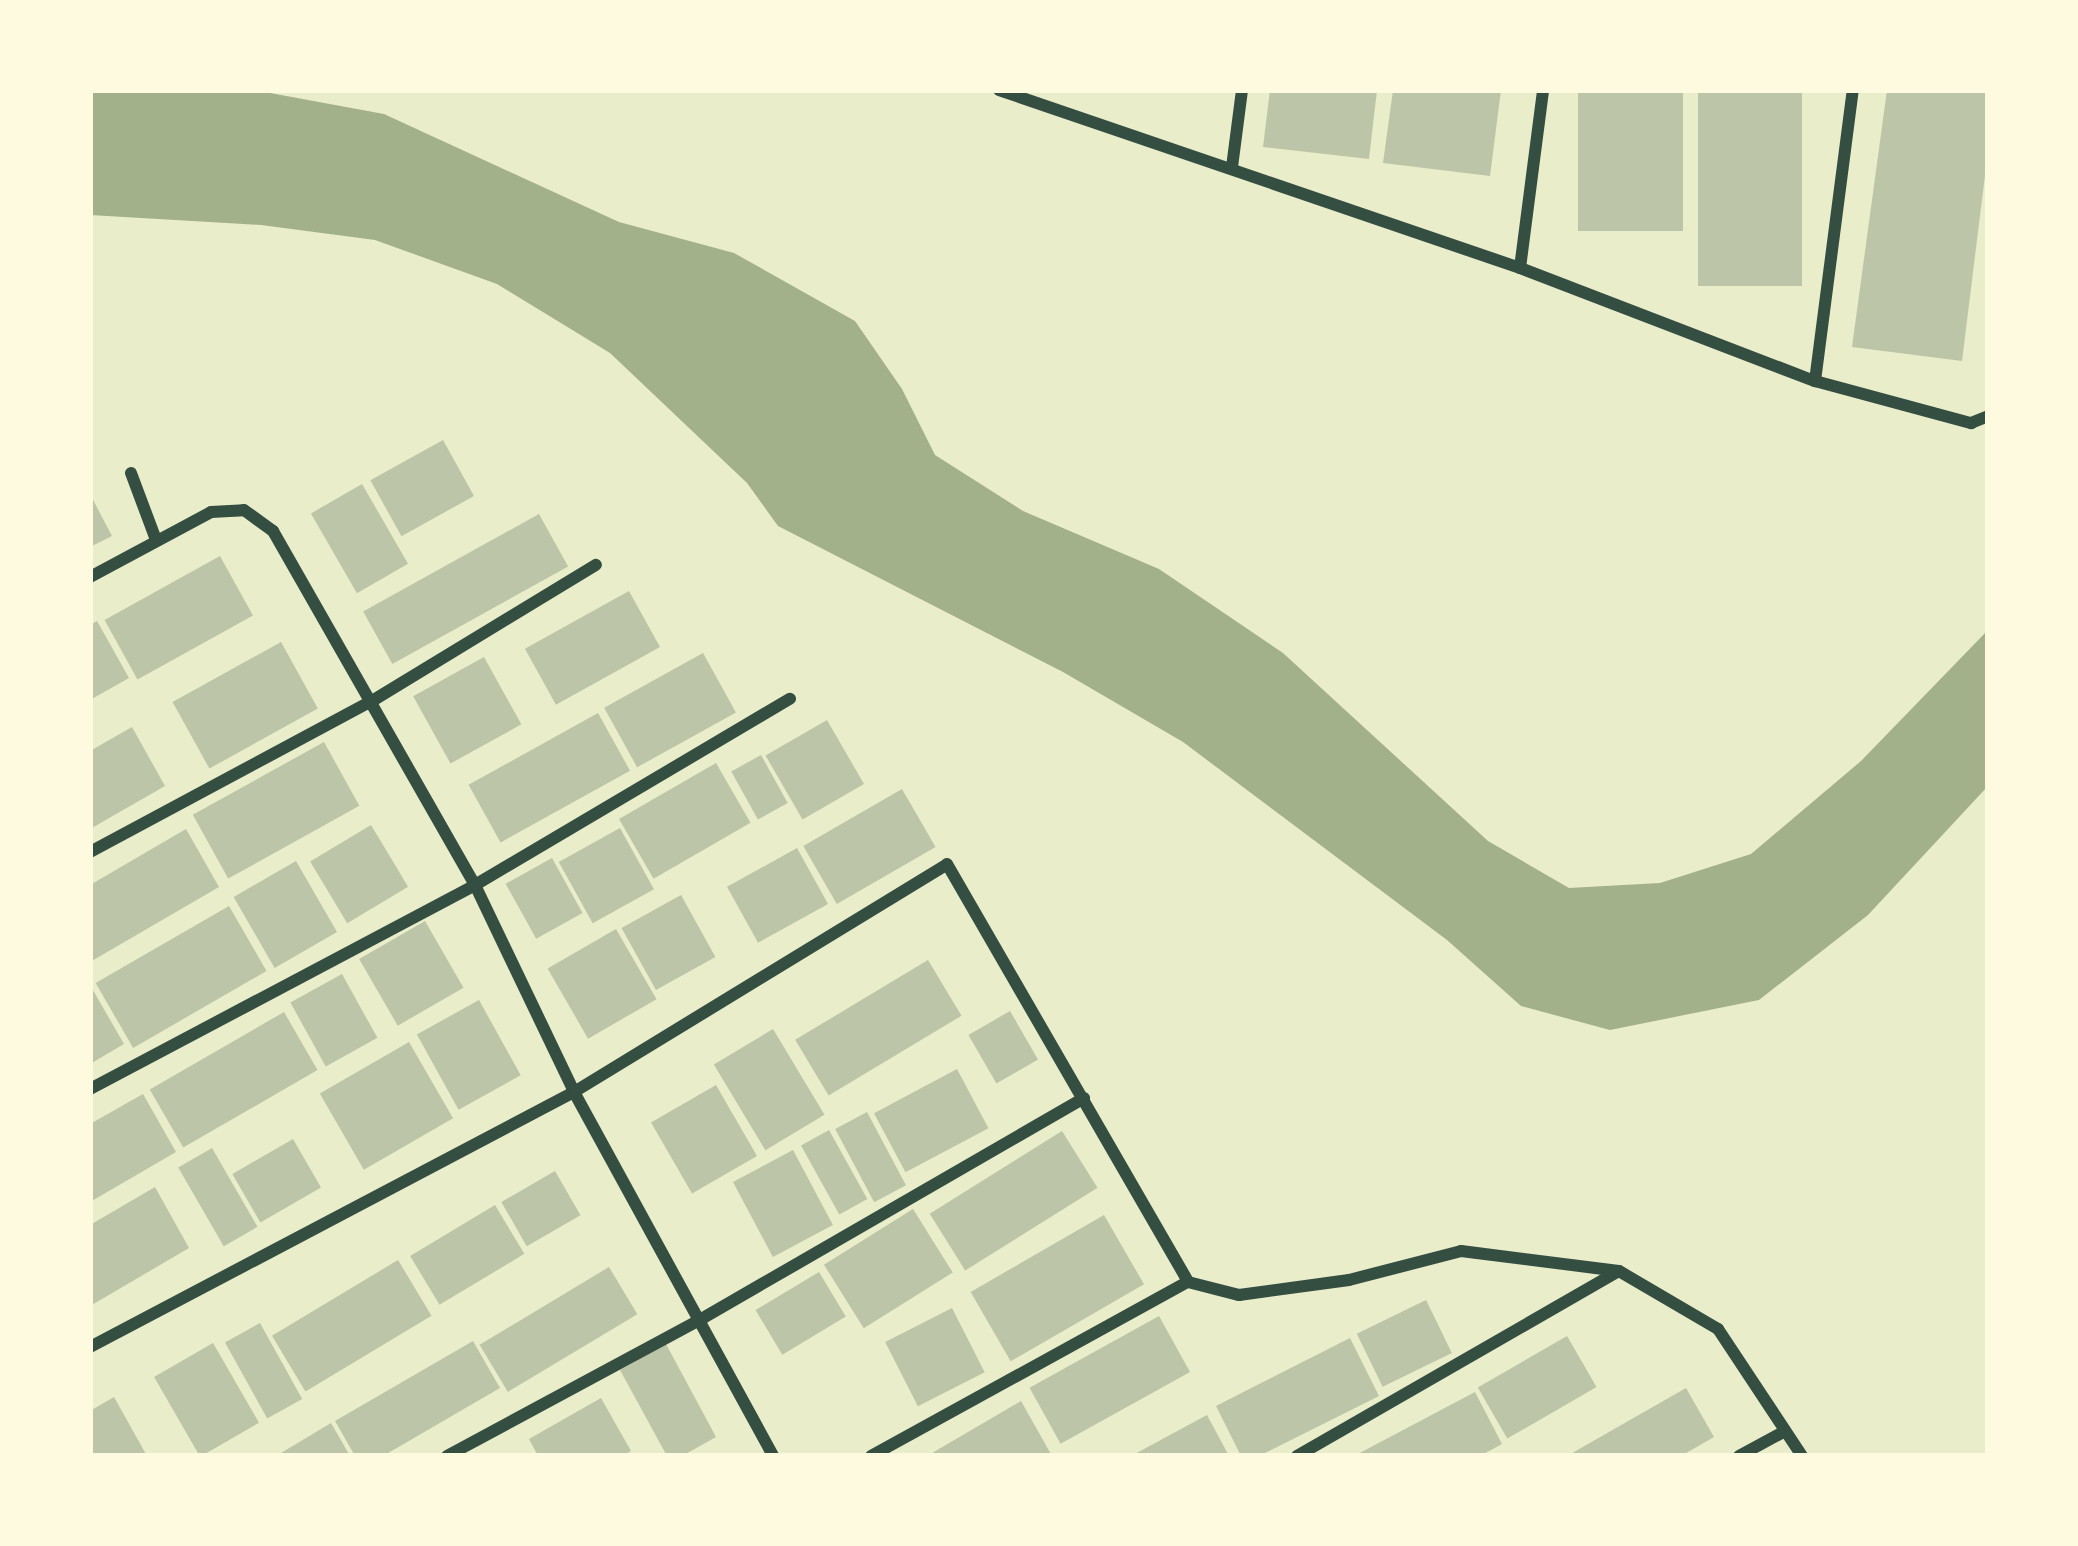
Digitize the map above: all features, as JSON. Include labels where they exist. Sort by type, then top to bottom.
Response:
[{"type":"street","points":[[999,90],[1520,268],[1814,381],[1970,423],[1988,416]]},
{"type":"street","points":[[1232,167],[1242,90]]},
{"type":"street","points":[[1520,268],[1543,90]]},
{"type":"street","points":[[1814,381],[1853,90]]},
{"type":"street","points":[[131,473],[156,541]]},
{"type":"street","points":[[90,578],[211,512],[244,510],[273,531],[475,884],[574,1092],[703,1318],[773,1456]]},
{"type":"street","points":[[90,852],[372,701],[596,566]]},
{"type":"street","points":[[90,1090],[475,884],[790,699]]},
{"type":"street","points":[[90,1347],[574,1092],[947,864],[1187,1282]]},
{"type":"street","points":[[448,1456],[703,1318],[1084,1098]]},
{"type":"street","points":[[872,1456],[1187,1282],[1239,1295],[1349,1280],[1461,1251],[1619,1271],[1718,1330],[1802,1456]]},
{"type":"street","points":[[1297,1456],[1619,1271]]},
{"type":"street","points":[[1739,1456],[1785,1431]]},
{"type":"shaded area","points":[[90,90],[254,90],[384,114],[619,222],[734,253],[855,321],[902,389],[935,455],[1023,511],[1159,569],[1283,653],[1488,841],[1569,888],[1660,883],[1751,854],[1861,761],[1988,630],[1988,786],[1868,915],[1759,1000],[1610,1030],[1521,1006],[1447,940],[1183,742],[1063,672],[778,526],[747,483],[610,353],[497,284],[375,240],[261,225],[90,215]]},
{"type":"building","points":[[1270,90],[1377,90],[1369,159],[1263,147]]},
{"type":"building","points":[[1393,90],[1501,90],[1490,176],[1383,163]]},
{"type":"building","points":[[1578,90],[1683,90],[1683,231],[1578,231]]},
{"type":"building","points":[[1698,90],[1802,90],[1802,286],[1698,286]]},
{"type":"building","points":[[1887,90],[1988,90],[1988,151],[1962,361],[1852,347]]},
{"type":"building","points":[[443,440],[474,496],[401,536],[370,480]]},
{"type":"building","points":[[362,484],[408,564],[357,593],[311,514]]},
{"type":"building","points":[[90,494],[112,536],[90,547]]},
{"type":"building","points":[[539,514],[568,566],[392,664],[363,611]]},
{"type":"building","points":[[220,556],[253,615],[138,679],[105,620]]},
{"type":"building","points":[[629,591],[660,647],[556,705],[525,649]]},
{"type":"building","points":[[97,621],[129,678],[90,700],[90,625]]},
{"type":"building","points":[[281,642],[318,708],[209,769],[173,702]]},
{"type":"building","points":[[703,653],[736,712],[637,767],[604,708]]},
{"type":"building","points":[[484,657],[521,724],[450,764],[413,696]]},
{"type":"building","points":[[598,713],[630,771],[501,842],[469,785]]},
{"type":"building","points":[[827,720],[864,784],[803,820],[766,756]]},
{"type":"building","points":[[132,727],[165,786],[90,829],[90,751]]},
{"type":"building","points":[[324,742],[359,806],[228,879],[193,815]]},
{"type":"building","points":[[761,755],[788,803],[758,820],[731,771]]},
{"type":"building","points":[[716,763],[751,823],[654,879],[619,819]]},
{"type":"building","points":[[902,789],[935,847],[837,904],[803,846]]},
{"type":"building","points":[[371,825],[408,887],[347,923],[310,862]]},
{"type":"building","points":[[620,828],[654,889],[593,923],[559,862]]},
{"type":"building","points":[[186,829],[219,887],[90,962],[90,885]]},
{"type":"building","points":[[797,848],[828,904],[758,943],[727,887]]},
{"type":"building","points":[[552,858],[583,913],[536,939],[506,884]]},
{"type":"building","points":[[296,861],[337,932],[275,968],[234,897]]},
{"type":"building","points":[[681,895],[715,957],[656,990],[622,928]]},
{"type":"building","points":[[229,906],[266,971],[133,1048],[96,983]]},
{"type":"building","points":[[425,921],[464,988],[398,1026],[359,959]]},
{"type":"building","points":[[616,929],[656,999],[588,1039],[548,969]]},
{"type":"building","points":[[928,960],[961,1016],[829,1096],[795,1040]]},
{"type":"building","points":[[342,974],[377,1038],[326,1066],[290,1003]]},
{"type":"building","points":[[90,985],[124,1044],[90,1064]]},
{"type":"building","points":[[479,1000],[521,1075],[459,1110],[417,1034]]},
{"type":"building","points":[[1010,1011],[1038,1059],[996,1083],[968,1035]]},
{"type":"building","points":[[284,1012],[318,1070],[183,1148],[150,1090]]},
{"type":"building","points":[[773,1029],[825,1115],[765,1150],[714,1065]]},
{"type":"building","points":[[409,1042],[453,1118],[364,1170],[320,1094]]},
{"type":"building","points":[[957,1069],[988,1128],[905,1172],[874,1113]]},
{"type":"building","points":[[716,1085],[757,1156],[692,1194],[651,1122]]},
{"type":"building","points":[[143,1094],[176,1152],[90,1202],[90,1124]]},
{"type":"building","points":[[867,1112],[906,1185],[874,1202],[835,1129]]},
{"type":"building","points":[[829,1130],[867,1199],[839,1215],[801,1146]]},
{"type":"building","points":[[1062,1131],[1098,1188],[965,1270],[930,1214]]},
{"type":"building","points":[[293,1139],[321,1187],[260,1222],[232,1174]]},
{"type":"building","points":[[212,1148],[257,1227],[224,1246],[178,1168]]},
{"type":"building","points":[[793,1150],[833,1225],[773,1257],[733,1182]]},
{"type":"building","points":[[555,1171],[580,1215],[527,1246],[501,1202]]},
{"type":"building","points":[[155,1187],[189,1248],[90,1306],[90,1225]]},
{"type":"building","points":[[495,1205],[524,1254],[439,1305],[410,1256]]},
{"type":"building","points":[[913,1209],[953,1273],[864,1328],[824,1265]]},
{"type":"building","points":[[1104,1215],[1144,1284],[1011,1361],[971,1292]]},
{"type":"building","points":[[398,1260],[431,1316],[305,1391],[272,1336]]},
{"type":"building","points":[[609,1267],[637,1314],[508,1392],[480,1345]]},
{"type":"building","points":[[819,1272],[846,1317],[782,1355],[756,1310]]},
{"type":"building","points":[[1426,1300],[1452,1353],[1383,1387],[1357,1334]]},
{"type":"building","points":[[952,1308],[985,1372],[918,1406],[885,1342]]},
{"type":"building","points":[[1159,1316],[1190,1372],[1061,1444],[1030,1388]]},
{"type":"building","points":[[260,1323],[302,1399],[267,1418],[225,1342]]},
{"type":"building","points":[[1567,1336],[1596,1387],[1507,1439],[1478,1388]]},
{"type":"building","points":[[1350,1338],[1379,1396],[1259,1456],[1241,1456],[1216,1406]]},
{"type":"building","points":[[473,1341],[500,1388],[383,1456],[355,1456],[335,1421]]},
{"type":"building","points":[[213,1343],[259,1423],[200,1456],[154,1377]]},
{"type":"building","points":[[666,1344],[716,1437],[682,1456],[667,1456],[620,1370]]},
{"type":"building","points":[[1686,1388],[1714,1437],[1681,1456],[1567,1456]]},
{"type":"building","points":[[1475,1392],[1502,1444],[1480,1456],[1354,1456]]},
{"type":"building","points":[[114,1397],[147,1456],[90,1456],[90,1411]]},
{"type":"building","points":[[601,1398],[631,1451],[623,1456],[538,1456],[529,1439]]},
{"type":"building","points":[[1021,1401],[1052,1456],[927,1456]]},
{"type":"building","points":[[1207,1415],[1229,1456],[1131,1456]]},
{"type":"building","points":[[331,1423],[350,1456],[276,1456]]}]
